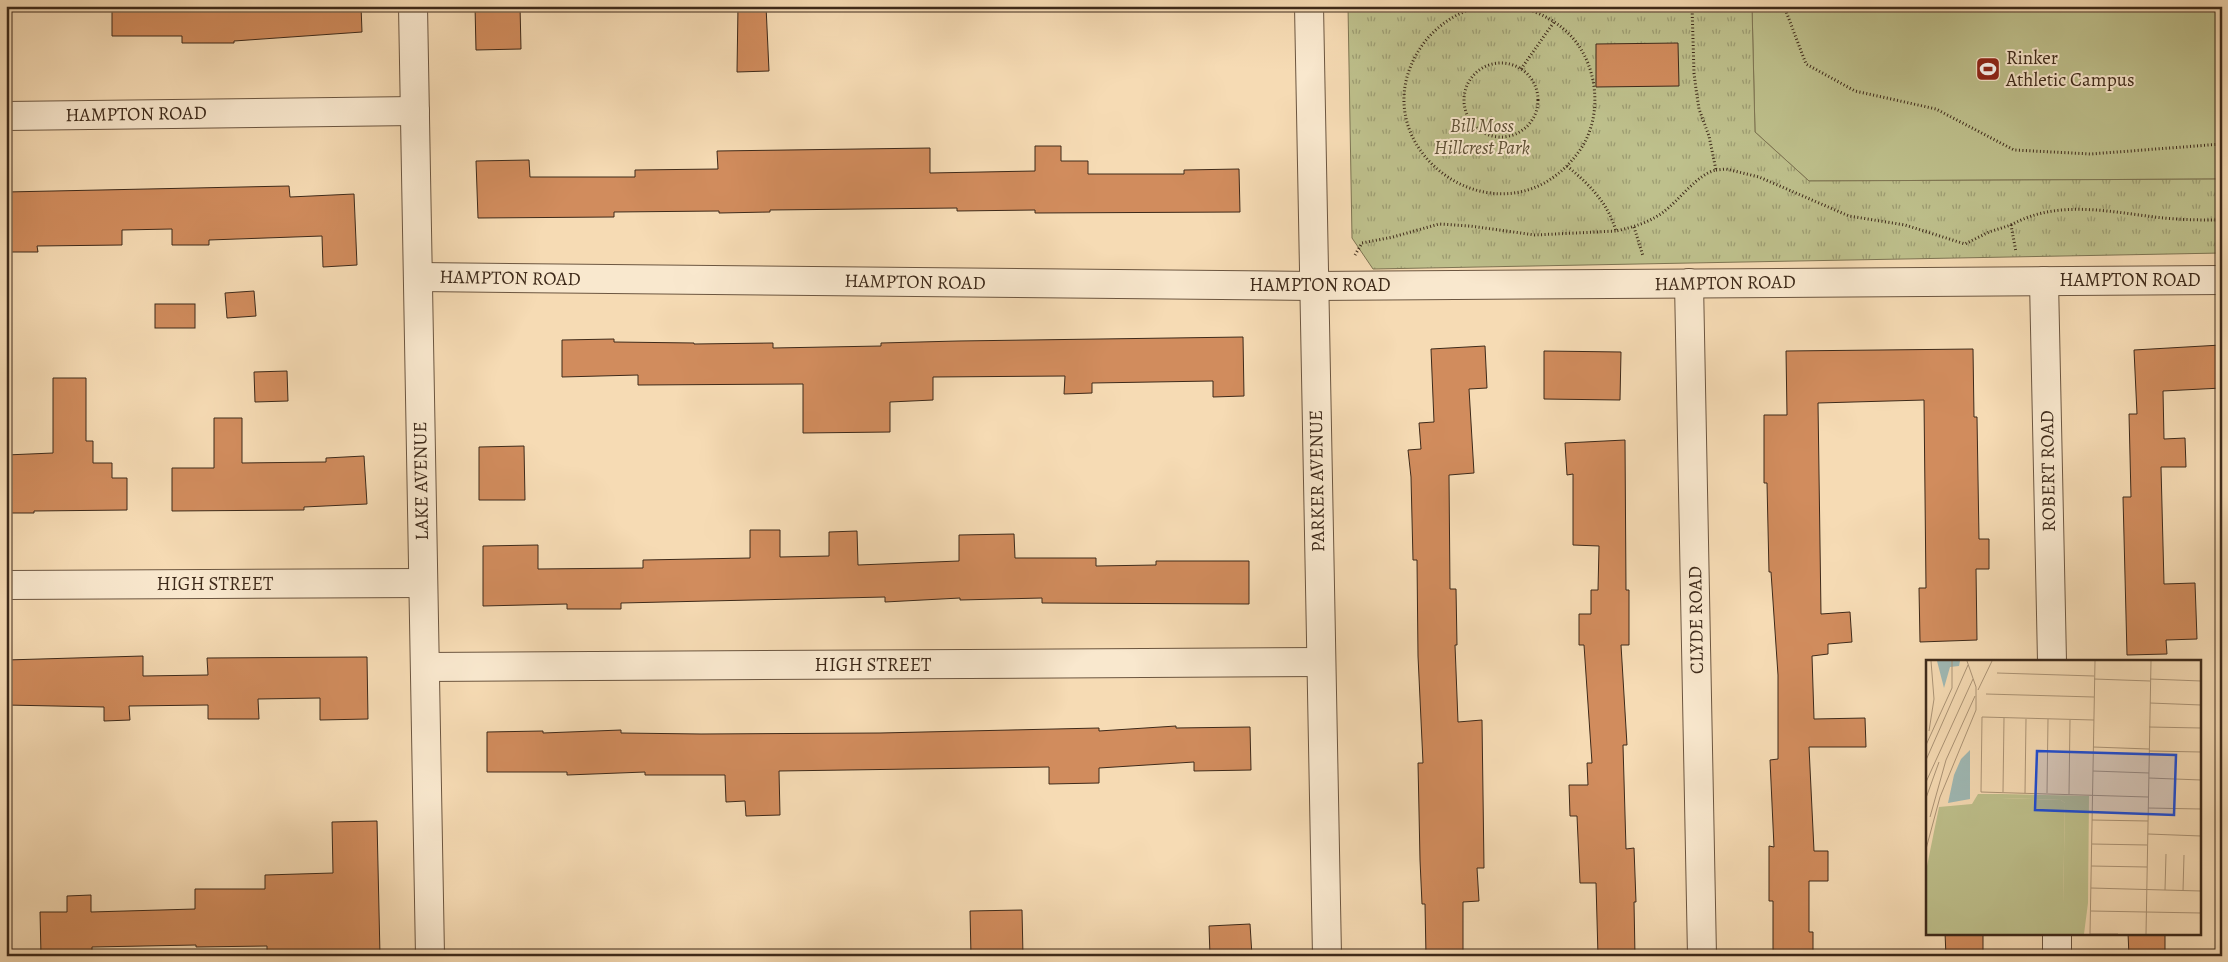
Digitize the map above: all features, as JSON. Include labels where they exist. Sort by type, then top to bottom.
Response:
[{"type":"street","name":"LAKE AVENUE","points":[[413,6],[430,956]]},
{"type":"street","name":"PARKER AVENUE","points":[[1309,6],[1326,956]]},
{"type":"street","name":"HAMPTON ROAD","points":[[6,116],[415,111]]},
{"type":"street","name":"HAMPTON ROAD","points":[[418,277],[1313,286],[2222,280]]},
{"type":"street","name":"ROBERT ROAD","points":[[2044,281],[2052,660]]},
{"type":"street","name":"CLYDE ROAD","points":[[1689,284],[1702,956]]},
{"type":"street","name":"HIGH STREET","points":[[6,585],[423,583]]},
{"type":"street","name":"HIGH STREET","points":[[425,667],[1321,662]]},
{"type":"street","points":[[2057,934],[2057,956]]},
{"type":"path","points":[[1486,6],[1466,11],[1438,27],[1418,52],[1406,82],[1405,98],[1410,130],[1425,158],[1449,179],[1470,189],[1492,193],[1507,193],[1537,186],[1551,179],[1567,166],[1582,147],[1588,133],[1595,104],[1594,88],[1586,60],[1578,46],[1554,22],[1537,13],[1516,6]]},
{"type":"path","points":[[1692,6],[1696,89],[1716,170]]},
{"type":"path","points":[[1784,6],[1806,64],[1855,91],[1936,109],[2014,150],[2091,154],[2222,144]]},
{"type":"path","points":[[1521,69],[1554,22]]},
{"type":"path","points":[[1502,62],[1521,69],[1531,78],[1537,90],[1538,104],[1534,118],[1525,128],[1513,135],[1499,137],[1481,132],[1467,118],[1464,108],[1463,98],[1469,80],[1475,72],[1492,63],[1502,62]]},
{"type":"path","points":[[1567,166],[1582,178],[1604,203],[1610,212],[1616,231]]},
{"type":"path","points":[[1355,255],[1362,243],[1393,237],[1439,224],[1470,226],[1535,236],[1616,231],[1638,226],[1662,214],[1701,177],[1710,171],[1726,169],[1759,177],[1849,216],[1905,225],[1965,244],[1990,232],[2011,225],[2025,217],[2062,210],[2095,209],[2164,218],[2222,220]]},
{"type":"path","points":[[2011,225],[2016,248],[2017,281]]},
{"type":"green space","name":"Bill Moss Hillcrest Park","points":[[1348,6],[1752,6],[1755,132],[1809,181],[2222,179],[2222,253],[1373,269],[1352,238]]},
{"type":"green space","name":"Rinker Athletic Campus","points":[[1752,6],[2222,6],[2222,179],[1809,181],[1755,132]]},
{"type":"building","points":[[112,6],[361,6],[362,32],[234,41],[234,43],[182,43],[182,36],[112,36]]},
{"type":"building","points":[[475,6],[520,6],[521,49],[476,50]]},
{"type":"building","points":[[738,6],[766,6],[769,71],[737,72]]},
{"type":"building","points":[[1678,43],[1679,86],[1596,87],[1596,44]]},
{"type":"building","points":[[1035,146],[1061,146],[1061,161],[1088,161],[1088,174],[1184,174],[1184,170],[1239,169],[1240,212],[1035,213],[1035,210],[957,211],[957,208],[770,210],[770,212],[719,213],[719,211],[614,212],[614,217],[478,218],[476,161],[529,160],[530,177],[635,177],[635,170],[718,169],[717,151],[930,148],[930,173],[1035,171]]},
{"type":"building","points":[[289,186],[290,197],[354,194],[357,265],[323,267],[322,236],[209,240],[209,245],[172,245],[172,229],[122,230],[122,245],[37,246],[38,252],[6,252],[6,192]]},
{"type":"building","points":[[254,291],[256,316],[227,318],[225,293]]},
{"type":"building","points":[[155,304],[195,304],[195,328],[155,328]]},
{"type":"building","points":[[1243,337],[1244,396],[1213,397],[1213,381],[1092,383],[1092,393],[1064,394],[1065,376],[933,377],[933,400],[890,402],[890,432],[803,433],[803,384],[638,385],[638,375],[562,377],[562,340],[614,339],[614,342],[694,344],[773,343],[773,348],[881,346],[881,343],[958,341]]},
{"type":"building","points":[[2221,345],[2222,388],[2163,391],[2164,439],[2185,438],[2186,467],[2161,467],[2164,584],[2195,583],[2197,639],[2166,640],[2167,654],[2127,655],[2123,497],[2131,497],[2129,414],[2137,414],[2134,350]]},
{"type":"building","points":[[1485,346],[1487,388],[1469,389],[1474,473],[1449,475],[1450,589],[1456,589],[1457,645],[1455,645],[1458,722],[1482,720],[1484,868],[1477,868],[1479,901],[1463,902],[1463,956],[1426,956],[1425,904],[1422,904],[1420,860],[1418,763],[1423,763],[1418,656],[1417,560],[1413,560],[1411,477],[1408,450],[1421,449],[1419,423],[1434,422],[1431,349]]},
{"type":"building","points":[[1973,349],[1974,417],[1977,417],[1979,539],[1989,539],[1989,569],[1976,569],[1977,640],[1920,642],[1919,588],[1926,588],[1924,400],[1818,403],[1821,614],[1850,612],[1852,642],[1828,644],[1828,654],[1812,656],[1814,719],[1865,718],[1866,747],[1809,747],[1814,851],[1828,851],[1828,881],[1809,881],[1809,932],[1813,932],[1813,956],[1773,956],[1773,901],[1769,901],[1769,846],[1774,847],[1770,760],[1778,759],[1778,675],[1771,572],[1769,572],[1767,483],[1764,483],[1764,415],[1787,415],[1786,351]]},
{"type":"building","points":[[1544,351],[1621,352],[1620,400],[1544,399]]},
{"type":"building","points":[[287,371],[288,401],[255,402],[254,372]]},
{"type":"building","points":[[53,378],[86,378],[86,441],[93,441],[93,463],[112,463],[112,478],[127,478],[127,510],[6,513],[6,455],[53,453]]},
{"type":"building","points":[[214,418],[242,418],[242,463],[326,462],[326,458],[364,456],[367,504],[304,507],[304,510],[172,511],[172,468],[214,468]]},
{"type":"building","points":[[1625,440],[1626,590],[1629,590],[1629,645],[1621,645],[1627,745],[1623,745],[1626,849],[1634,848],[1635,956],[1598,956],[1596,883],[1580,883],[1577,816],[1570,816],[1569,785],[1588,785],[1587,763],[1592,763],[1584,645],[1579,645],[1579,614],[1591,614],[1591,590],[1598,590],[1599,546],[1573,545],[1573,474],[1567,475],[1565,443]]},
{"type":"building","points":[[524,446],[525,500],[479,500],[479,447]]},
{"type":"building","points":[[750,530],[780,530],[780,557],[829,556],[829,532],[857,531],[858,565],[959,561],[959,535],[1014,534],[1015,558],[1096,558],[1096,566],[1156,565],[1156,561],[1249,561],[1249,604],[1042,603],[1042,598],[960,600],[960,598],[885,602],[885,597],[621,603],[621,609],[567,609],[567,604],[483,606],[483,546],[538,545],[538,569],[643,568],[643,560],[750,558]]},
{"type":"building","points":[[143,656],[143,676],[208,675],[207,658],[367,657],[368,719],[320,720],[320,698],[258,699],[259,719],[208,719],[208,705],[129,706],[130,720],[104,721],[104,707],[6,705],[6,660]]},
{"type":"building","points":[[1176,726],[1176,728],[1250,727],[1251,770],[1194,771],[1194,762],[1099,768],[1099,783],[1049,784],[1049,767],[779,771],[780,815],[746,816],[745,801],[726,802],[725,775],[645,775],[645,772],[567,775],[567,772],[487,772],[487,732],[543,731],[543,733],[621,730],[621,733],[701,734],[880,733],[1099,728],[1099,731]]},
{"type":"building","points":[[377,821],[380,956],[267,956],[267,946],[196,947],[196,945],[92,947],[92,954],[41,955],[40,912],[67,912],[67,896],[91,895],[91,912],[195,909],[195,889],[265,889],[265,875],[333,873],[332,822]]},
{"type":"building","points":[[1022,910],[1023,956],[971,956],[970,911]]},
{"type":"building","points":[[1250,924],[1252,956],[1210,956],[1209,926]]},
{"type":"building","points":[[1945,934],[1983,934],[1983,956],[1946,956]]},
{"type":"building","points":[[2128,934],[2165,934],[2165,956],[2129,956]]},
{"type":"place","name":"Rinker Athletic Campus","points":[[1988,69]]}]
